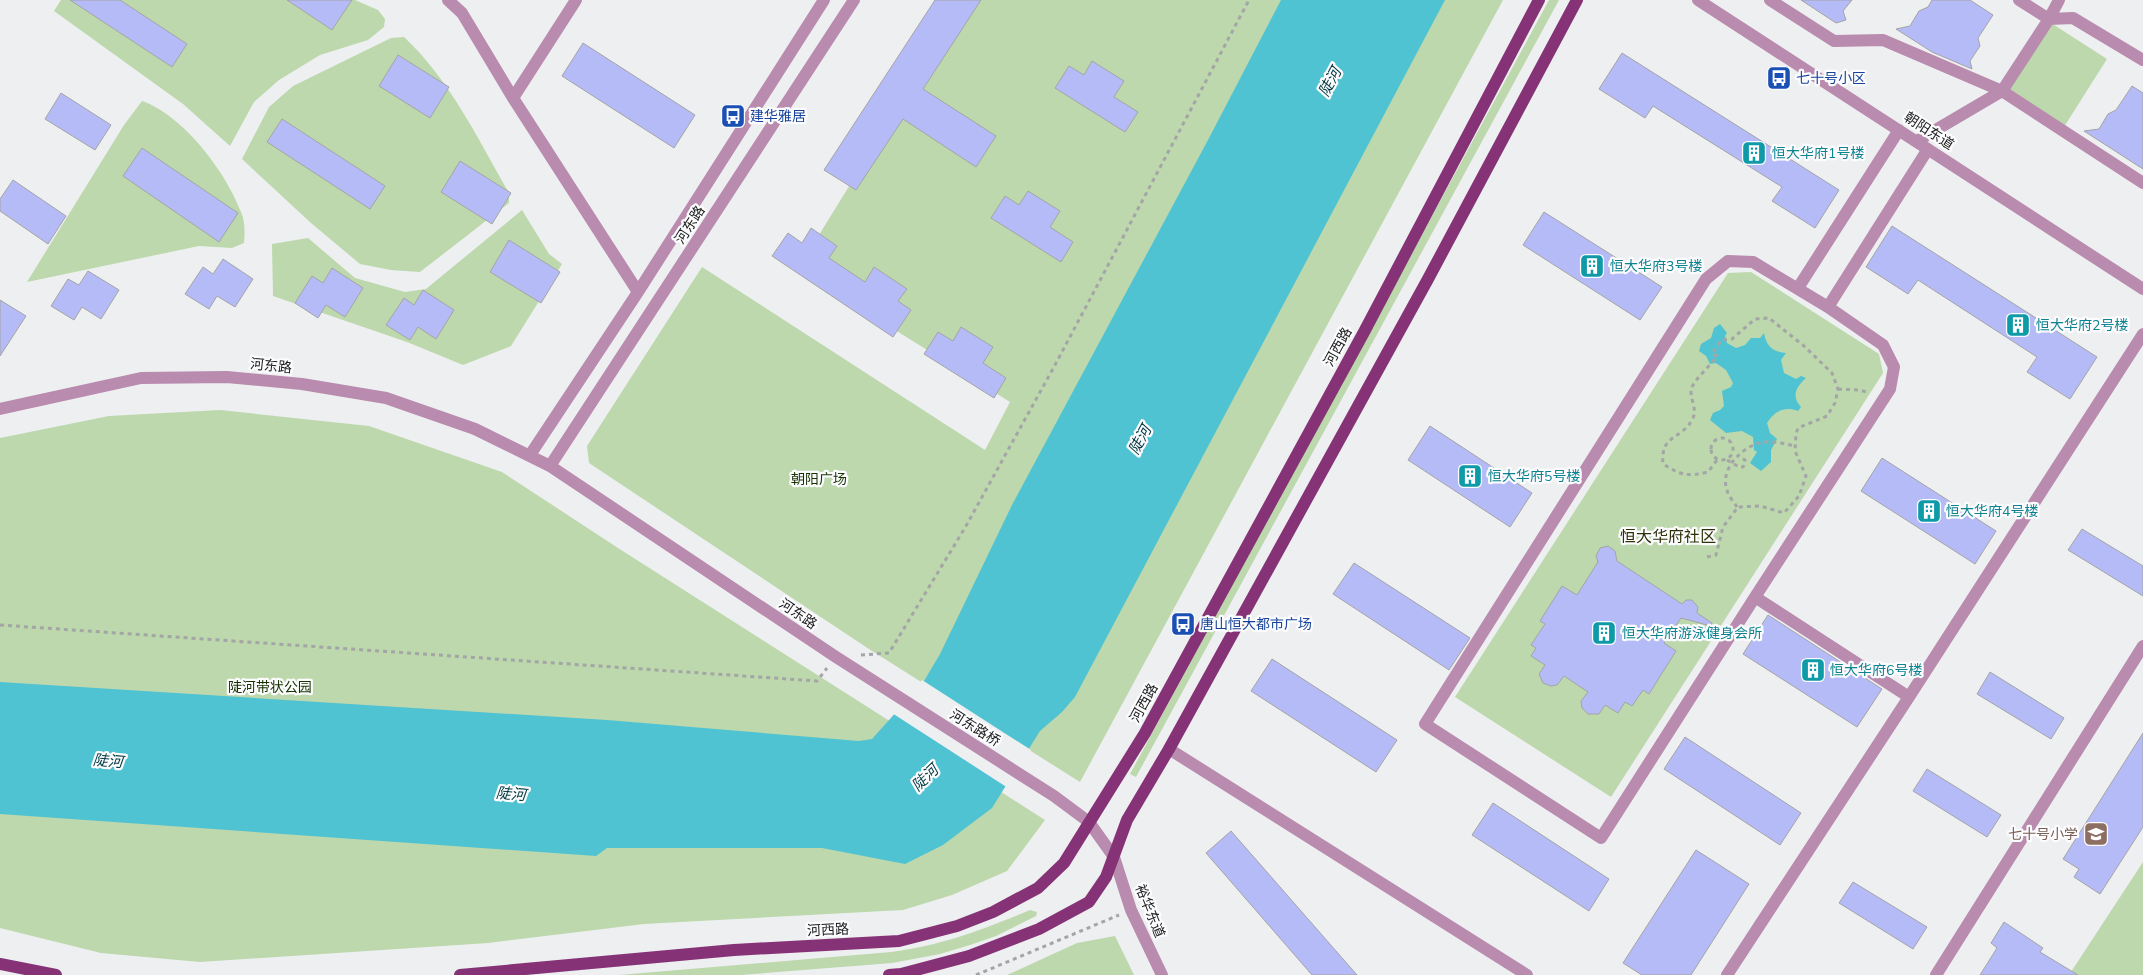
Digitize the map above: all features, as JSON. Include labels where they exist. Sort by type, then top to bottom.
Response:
[{"type":"main road","name":"河西路","points":[[460,975],[734,950],[899,941],[957,926],[993,912],[1038,888],[1064,863],[1150,724],[1359,341],[1539,0]]},
{"type":"main road","points":[[895,974],[969,956],[1031,933],[1089,902],[1106,877],[1126,820],[1169,749],[1433,270],[1577,0]]},
{"type":"main road","points":[[0,964],[56,975]]},
{"type":"street","points":[[448,0],[462,13],[513,98],[638,292]]},
{"type":"street","points":[[513,98],[576,0]]},
{"type":"street","name":"河东路","points":[[530,456],[638,292],[824,0]]},
{"type":"street","name":"河东路","points":[[550,466],[854,0]]},
{"type":"street","name":"朝阳东道","points":[[1698,0],[2143,289]]},
{"type":"street","points":[[1770,0],[1834,40],[1883,40],[2002,91],[2143,183]]},
{"type":"street","points":[[2020,0],[2049,19],[2073,18],[2143,60]]},
{"type":"street","points":[[1828,307],[1922,145],[2002,91],[2049,19],[2059,0]]},
{"type":"street","points":[[1798,288],[1899,130]]},
{"type":"street","points":[[1728,261],[1753,262],[1798,288],[1883,345],[1894,367],[1890,390],[1601,838],[1425,724],[1706,279],[1728,261]]},
{"type":"street","points":[[1727,975],[1910,697],[2143,334]]},
{"type":"street","name":"河东路","points":[[0,409],[141,378],[227,377],[302,384],[386,398],[475,429],[550,466],[880,686]]},
{"type":"street","points":[[1755,597],[1910,697]]},
{"type":"street","points":[[1936,975],[2143,646]]},
{"type":"street","name":"河东路桥","points":[[880,686],[1054,796],[1089,822]]},
{"type":"street","points":[[1169,749],[1527,975]]},
{"type":"street","name":"裕华东道","points":[[1089,822],[1114,857],[1132,910],[1162,975]]},
{"type":"path","points":[[0,625],[817,681],[836,657],[889,653],[966,526],[1249,0]]},
{"type":"path","points":[[1716,460],[1708,472],[1695,476],[1680,475],[1663,464],[1662,450],[1668,441],[1680,433],[1693,418],[1695,411],[1691,395],[1692,386],[1710,367],[1717,356],[1712,354],[1721,340],[1732,339],[1755,319],[1769,318],[1804,346],[1832,373],[1838,389],[1835,403],[1827,416],[1798,428],[1795,451],[1806,476],[1798,496],[1784,513],[1760,506],[1738,507]]},
{"type":"path","points":[[1838,389],[1867,392]]},
{"type":"path","points":[[1716,460],[1712,454],[1711,446],[1719,438],[1730,441],[1733,447],[1733,453],[1727,460]]},
{"type":"path","points":[[1738,507],[1727,490],[1726,478],[1729,468],[1738,456],[1748,448],[1763,442],[1776,442],[1795,446]]},
{"type":"path","points":[[1716,460],[1727,460],[1739,467],[1745,464],[1745,460],[1733,453]]},
{"type":"path","points":[[1707,557],[1716,555],[1723,527],[1738,507]]},
{"type":"path","points":[[976,975],[1132,910]]},
{"type":"green space","points":[[61,0],[355,0],[378,10],[385,19],[384,27],[368,40],[320,55],[279,80],[254,102],[230,146],[183,104],[54,11]]},
{"type":"green space","name":"朝阳广场","points":[[964,0],[1503,0],[1080,782],[869,649],[589,463],[587,446],[702,267],[985,450],[1010,402],[798,269]]},
{"type":"green space","points":[[1549,0],[1559,0],[1136,777],[1130,774]]},
{"type":"green space","points":[[2051,23],[2107,59],[2062,130],[2005,94]]},
{"type":"green space","points":[[404,37],[449,91],[509,193],[509,203],[420,272],[391,270],[360,264],[311,223],[242,159],[269,107],[293,86],[391,38]]},
{"type":"green space","points":[[142,101],[173,119],[214,163],[234,196],[241,212],[244,227],[244,243],[232,248],[199,246],[27,282],[124,125]]},
{"type":"green space","points":[[522,210],[549,254],[562,264],[511,346],[463,365],[407,342],[273,296],[272,244],[308,238],[355,278],[405,292],[426,289]]},
{"type":"green space","points":[[1751,272],[1879,354],[1883,373],[1611,797],[1455,697],[1728,273]]},
{"type":"green space","name":"陡河带状公园","points":[[220,410],[369,426],[502,472],[1045,820],[1007,871],[952,895],[903,910],[644,924],[488,943],[200,962],[101,953],[0,928],[0,438],[109,416]]},
{"type":"green space","points":[[2143,862],[2143,975],[2069,975]]},
{"type":"green space","points":[[1030,910],[1037,912],[1036,916],[996,936],[940,954],[892,963],[741,975],[619,975],[910,949],[962,936]]},
{"type":"green space","points":[[1115,936],[1134,975],[1007,975],[1077,943]]},
{"type":"water","name":"陡河","points":[[1281,0],[1445,0],[1075,697],[1062,712],[1040,731],[992,808],[943,845],[905,864],[822,848],[607,848],[596,856],[0,814],[0,682],[607,720],[859,741],[872,739],[924,681],[940,654],[1012,505]]},
{"type":"water","points":[[1720,324],[1727,333],[1725,336],[1727,343],[1736,348],[1745,345],[1751,338],[1760,338],[1764,333],[1766,341],[1771,348],[1786,353],[1781,360],[1784,373],[1796,379],[1801,376],[1806,378],[1797,388],[1796,392],[1796,399],[1801,407],[1798,411],[1784,409],[1773,415],[1767,423],[1770,433],[1777,439],[1771,450],[1771,462],[1761,471],[1750,463],[1757,452],[1754,450],[1753,437],[1742,431],[1726,433],[1710,420],[1713,413],[1724,406],[1722,391],[1731,387],[1733,383],[1726,370],[1716,363],[1710,364],[1706,356],[1699,351],[1701,344],[1711,338],[1714,328]]},
{"type":"pier","points":[[922,680],[1031,750],[1008,788],[892,713]]},
{"type":"building","points":[[70,0],[120,0],[187,44],[172,67]]},
{"type":"building","points":[[287,0],[352,0],[332,30]]},
{"type":"building","points":[[935,0],[981,0],[923,89],[996,136],[976,167],[903,119],[856,190],[824,170]]},
{"type":"building","points":[[1801,0],[1852,0],[1843,11],[1846,20],[1836,23]]},
{"type":"building","points":[[1932,0],[1970,0],[1993,15],[1978,38],[1980,46],[1970,61],[1972,69],[1932,52],[1896,29],[1910,26],[1919,11],[1928,7]]},
{"type":"building","points":[[583,43],[695,115],[674,148],[562,76]]},
{"type":"building","name":"恒大华府1号楼","points":[[1622,53],[1839,190],[1815,228],[1772,201],[1782,187],[1653,106],[1645,118],[1599,89]]},
{"type":"building","points":[[398,55],[449,87],[430,118],[379,86]]},
{"type":"building","points":[[1092,61],[1124,81],[1114,97],[1138,112],[1125,132],[1055,88],[1069,66],[1084,75]]},
{"type":"building","points":[[2132,86],[2143,93],[2143,169],[2084,131],[2099,129],[2108,114],[2116,110]]},
{"type":"building","points":[[61,93],[111,125],[95,150],[45,119]]},
{"type":"building","points":[[282,119],[385,186],[370,209],[267,142]]},
{"type":"building","points":[[142,148],[238,213],[219,242],[123,176]]},
{"type":"building","points":[[460,161],[511,193],[492,224],[441,192]]},
{"type":"building","points":[[13,180],[66,216],[48,244],[0,211],[0,199]]},
{"type":"building","points":[[1028,191],[1060,211],[1050,227],[1073,242],[1061,262],[991,218],[1005,196],[1019,205]]},
{"type":"building","name":"恒大华府3号楼","points":[[1544,212],[1662,287],[1640,320],[1523,245]]},
{"type":"building","name":"恒大华府2号楼","points":[[1892,226],[2097,357],[2070,399],[2027,372],[2037,357],[1918,280],[1908,294],[1866,267]]},
{"type":"building","points":[[811,228],[837,246],[829,258],[865,282],[874,267],[907,289],[898,301],[911,310],[893,337],[772,256],[788,233],[802,243]]},
{"type":"building","points":[[509,240],[560,272],[541,303],[490,272]]},
{"type":"building","points":[[223,259],[253,279],[235,307],[217,296],[209,309],[185,294],[203,267],[213,274]]},
{"type":"building","points":[[332,268],[363,288],[345,317],[326,305],[318,318],[295,303],[312,276],[323,283]]},
{"type":"building","points":[[88,271],[119,290],[101,319],[82,307],[74,320],[51,306],[68,279],[79,285]]},
{"type":"building","points":[[423,290],[454,310],[436,339],[418,327],[410,340],[386,325],[404,298],[414,305]]},
{"type":"building","points":[[0,300],[26,316],[0,356]]},
{"type":"building","points":[[961,327],[993,347],[983,363],[1006,378],[994,398],[924,354],[938,332],[953,341]]},
{"type":"building","name":"恒大华府5号楼","points":[[1430,426],[1532,493],[1510,527],[1408,460]]},
{"type":"building","name":"恒大华府4号楼","points":[[1882,458],[1996,531],[1975,564],[1861,491]]},
{"type":"building","points":[[2082,529],[2143,566],[2143,596],[2068,550]]},
{"type":"building","name":"恒大华府游泳健身会所","points":[[1608,546],[1615,551],[1617,561],[1682,604],[1686,600],[1692,600],[1698,607],[1697,613],[1712,623],[1711,626],[1681,618],[1664,643],[1676,651],[1649,694],[1643,690],[1632,706],[1625,702],[1618,713],[1605,705],[1599,714],[1588,714],[1582,708],[1581,701],[1588,692],[1564,676],[1557,685],[1551,686],[1543,683],[1539,674],[1545,665],[1531,656],[1536,648],[1531,645],[1545,624],[1540,621],[1562,586],[1577,595],[1598,562],[1596,556],[1600,548]]},
{"type":"building","points":[[1354,563],[1470,638],[1449,670],[1333,594]]},
{"type":"building","name":"恒大华府6号楼","points":[[1768,615],[1882,689],[1857,727],[1743,654]]},
{"type":"building","points":[[1272,659],[1397,740],[1376,772],[1251,691]]},
{"type":"building","points":[[1990,672],[2064,718],[2051,739],[1977,694]]},
{"type":"building","points":[[2143,733],[2143,827],[2100,894],[2074,877],[2079,869],[2063,859]]},
{"type":"building","points":[[1685,737],[1801,813],[1780,845],[1664,769]]},
{"type":"building","points":[[1927,769],[2001,815],[1987,837],[1913,791]]},
{"type":"building","points":[[1493,803],[1609,879],[1589,911],[1472,835]]},
{"type":"building","points":[[1231,831],[1357,975],[1312,975],[1206,853]]},
{"type":"building","points":[[1696,850],[1749,884],[1691,975],[1642,975],[1623,963]]},
{"type":"building","points":[[1853,882],[1927,927],[1913,949],[1839,903]]},
{"type":"building","points":[[2004,922],[2043,948],[2040,952],[2078,975],[1980,975],[1997,948],[1991,943]]},
{"type":"place","name":"七十号小区","points":[[1779,78]]},
{"type":"place","name":"建华雅居","points":[[733,116]]},
{"type":"place","name":"恒大华府1号楼","points":[[1754,153]]},
{"type":"place","name":"恒大华府3号楼","points":[[1592,266]]},
{"type":"place","name":"恒大华府2号楼","points":[[2018,325]]},
{"type":"place","name":"恒大华府5号楼","points":[[1470,476]]},
{"type":"place","name":"恒大华府4号楼","points":[[1929,511]]},
{"type":"place","name":"唐山恒大都市广场","points":[[1183,624]]},
{"type":"place","name":"恒大华府游泳健身会所","points":[[1604,633]]},
{"type":"place","name":"恒大华府6号楼","points":[[1813,670]]},
{"type":"place","name":"七十号小学","points":[[2096,834]]},
{"type":"district","name":"恒大华府社区","points":[[1668,537]]}]
